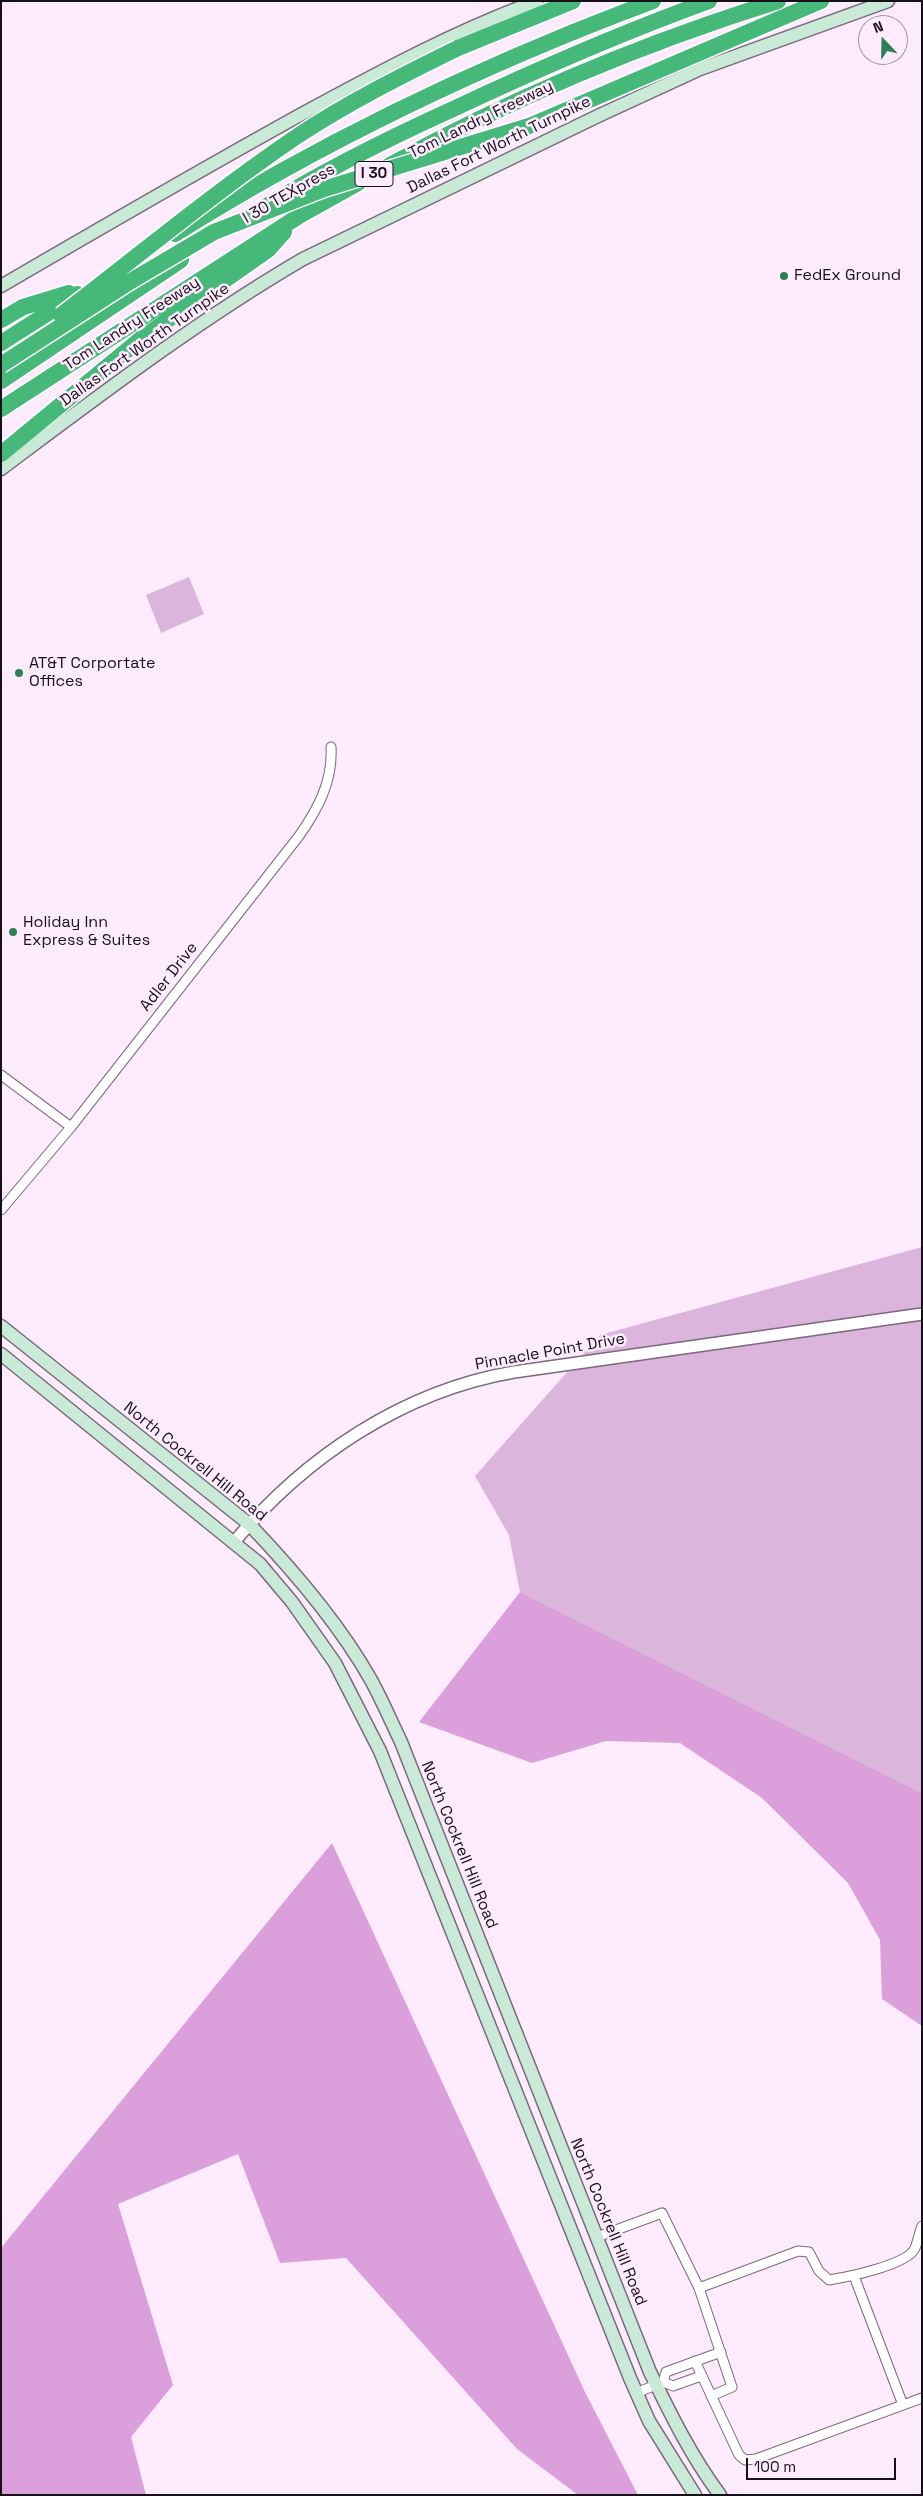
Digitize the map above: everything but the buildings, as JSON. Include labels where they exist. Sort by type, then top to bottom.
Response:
[{"type":"highway","points":[[1,364],[239,177],[298,136],[357,100],[458,48],[573,1]]},
{"type":"highway","points":[[1,343],[90,286],[277,174],[407,106],[534,49],[653,1]]},
{"type":"highway","name":"I 30 TEXpress","points":[[1,381],[197,249],[272,202],[350,159],[473,99],[574,54],[709,1]]},
{"type":"highway","name":"Tom Landry Freeway","points":[[1,409],[299,216],[414,152],[555,84],[656,43],[778,1]]},
{"type":"highway","points":[[1,364],[131,281],[214,232],[294,199],[529,126],[821,1]]},
{"type":"highway","points":[[1,454],[142,338],[268,250],[299,216]]},
{"type":"highway","points":[[1,320],[23,307],[90,286]]},
{"type":"main road","points":[[1,286],[236,150],[397,63],[499,15],[537,1]]},
{"type":"main road","name":"Dallas Fort Worth Turnpike","points":[[1,468],[180,336],[257,286],[303,259],[600,115],[700,69],[888,1]]},
{"type":"main road","name":"North Cockrell Hill Road","points":[[1,1326],[249,1524],[276,1552],[354,1654],[380,1698],[401,1742],[597,2237],[660,2383],[676,2426],[704,2474],[720,2495]]},
{"type":"main road","points":[[1,1354],[260,1564],[320,1639],[349,1687],[372,1734],[636,2393],[649,2421],[695,2495]]},
{"type":"street","name":"Adler Drive","points":[[1,1210],[71,1127],[314,816],[325,791],[332,764],[331,748]]},
{"type":"street","points":[[1,1074],[71,1127]]},
{"type":"street","name":"Pinnacle Point Drive","points":[[234,1542],[249,1524],[309,1467],[366,1428],[424,1398],[487,1376],[761,1335],[922,1314]]},
{"type":"street","points":[[597,2237],[662,2213],[699,2288],[732,2387],[711,2396]]},
{"type":"street","points":[[699,2288],[798,2251],[809,2252],[819,2271],[829,2280],[854,2276],[900,2260],[915,2250],[922,2226]]},
{"type":"street","points":[[854,2276],[903,2405]]},
{"type":"street","points":[[660,2383],[666,2372],[721,2352]]},
{"type":"street","points":[[695,2361],[739,2455],[745,2460],[756,2459],[922,2398]]},
{"type":"street","points":[[636,2393],[660,2383],[673,2386],[701,2376]]},
{"type":"shaded area","points":[[189,577],[204,614],[161,633],[146,595]]},
{"type":"shaded area","points":[[922,1247],[922,1793],[520,1592],[509,1535],[475,1476],[600,1335]]},
{"type":"shaded area","points":[[520,1592],[922,1793],[922,2026],[882,1999],[880,1940],[848,1883],[762,1798],[680,1743],[606,1741],[532,1763],[419,1722]]},
{"type":"shaded area","points":[[332,1843],[585,2392],[638,2495],[578,2495],[517,2449],[346,2258],[280,2263],[238,2154],[118,2204],[173,2385],[131,2437],[146,2495],[1,2495],[1,2248]]},
{"type":"place","name":"FedEx Ground","points":[[784,276]]},
{"type":"place","name":"AT&T Corportate Offices","points":[[19,673]]},
{"type":"place","name":"Holiday Inn Express & Suites","points":[[13,932]]}]
